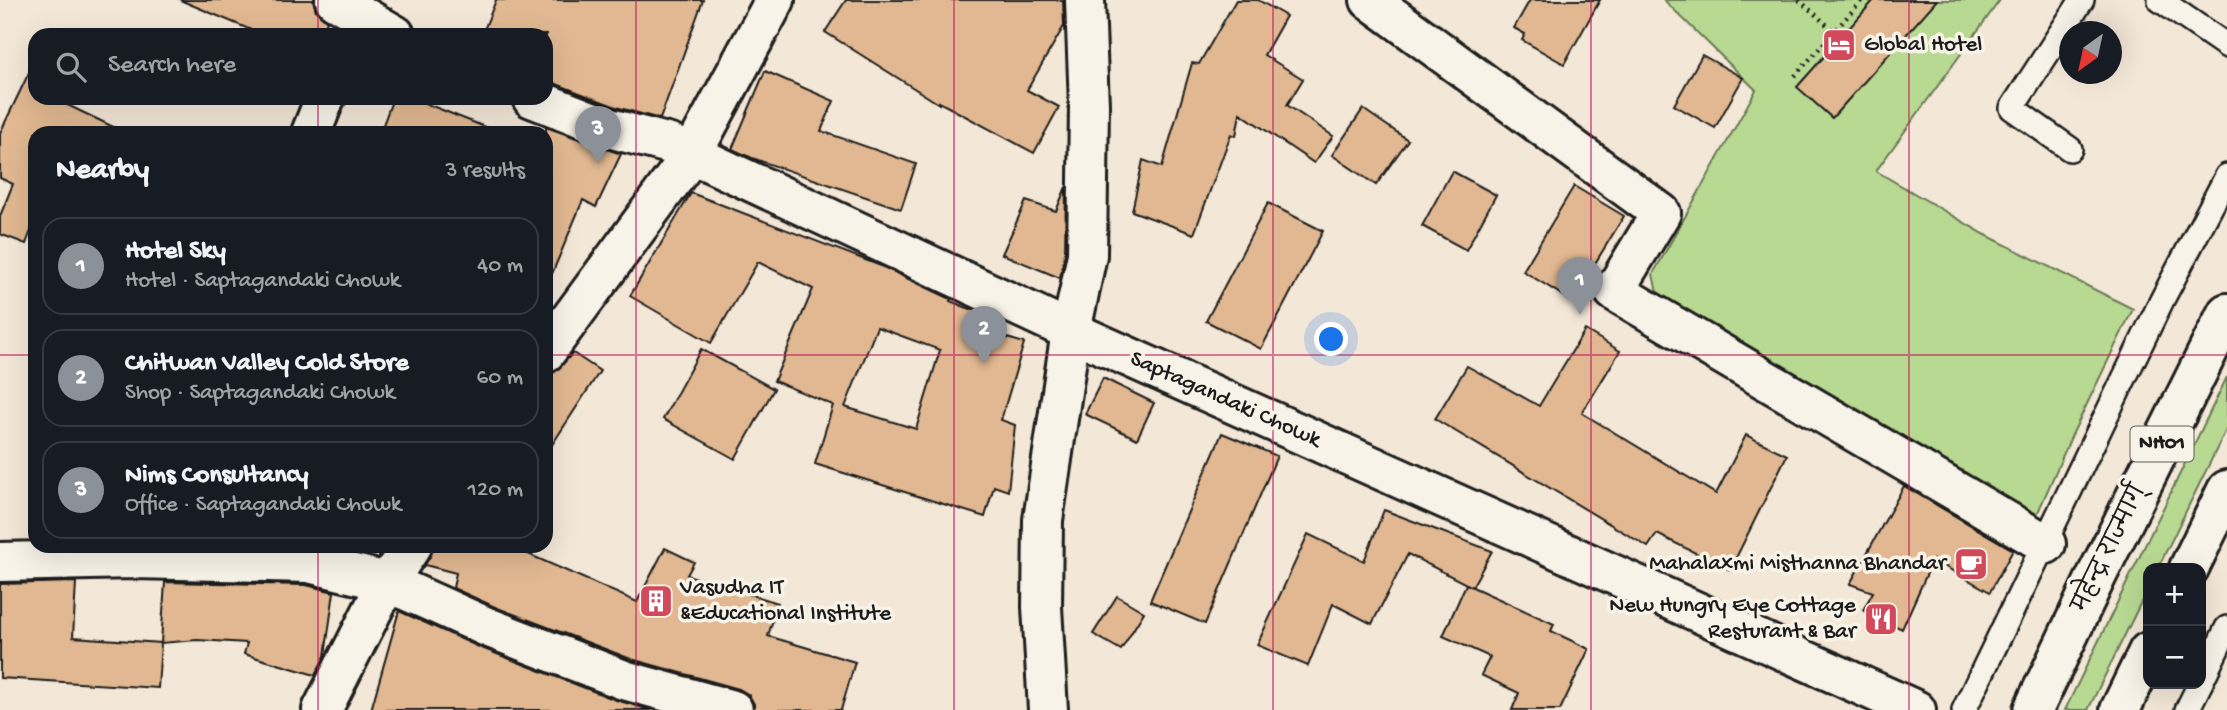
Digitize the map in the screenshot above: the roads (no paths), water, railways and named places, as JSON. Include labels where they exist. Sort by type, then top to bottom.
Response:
[{"type":"main road","points":[[553,342],[692,153],[775,0]]},
{"type":"main road","points":[[1048,710],[1042,607],[1043,520],[1070,331],[1087,255],[1089,106],[1085,0]]},
{"type":"main road","points":[[1370,0],[1661,213],[1614,291],[2046,544]]},
{"type":"main road","points":[[348,17],[377,28]]},
{"type":"main road","points":[[314,126],[322,105]]},
{"type":"main road","name":"Saptagandaki Chowk","points":[[550,105],[609,128],[670,144],[692,153],[1070,331],[1916,710]]},
{"type":"main road","name":"महेन्द्र राज्मार्ग्","points":[[2034,710],[2097,575],[2227,313]]},
{"type":"main road","points":[[2191,563],[2227,490]]},
{"type":"main road","points":[[0,562],[137,553],[309,563],[387,582],[624,680],[733,710]]},
{"type":"main road","points":[[322,710],[387,582],[407,553]]},
{"type":"main road","points":[[2120,710],[2143,662]]},
{"type":"lane","points":[[2070,149],[2012,108],[2082,0]]},
{"type":"lane","points":[[2160,0],[2227,46]]},
{"type":"lane","points":[[1964,710],[2162,300],[2227,176]]},
{"type":"lane","points":[[2206,671],[2227,628]]},
{"type":"lane","points":[[2187,710],[2197,689]]},
{"type":"place","name":"Global Hotel","points":[[1839,45]]},
{"type":"place","name":"Nims Consultancy","points":[[598,164]]},
{"type":"place","name":"Hotel Sky","points":[[1580,315]]},
{"type":"place","name":"Chitwan Valley Cold Store","points":[[984,364]]},
{"type":"place","name":"Mahalaxmi Misthanna Bhandar","points":[[1971,564]]},
{"type":"place","name":"Vasudha IT &Educational Institute","points":[[656,601]]},
{"type":"place","name":"New Hungry Eye Cottage Resturant & Bar","points":[[1881,619]]}]
